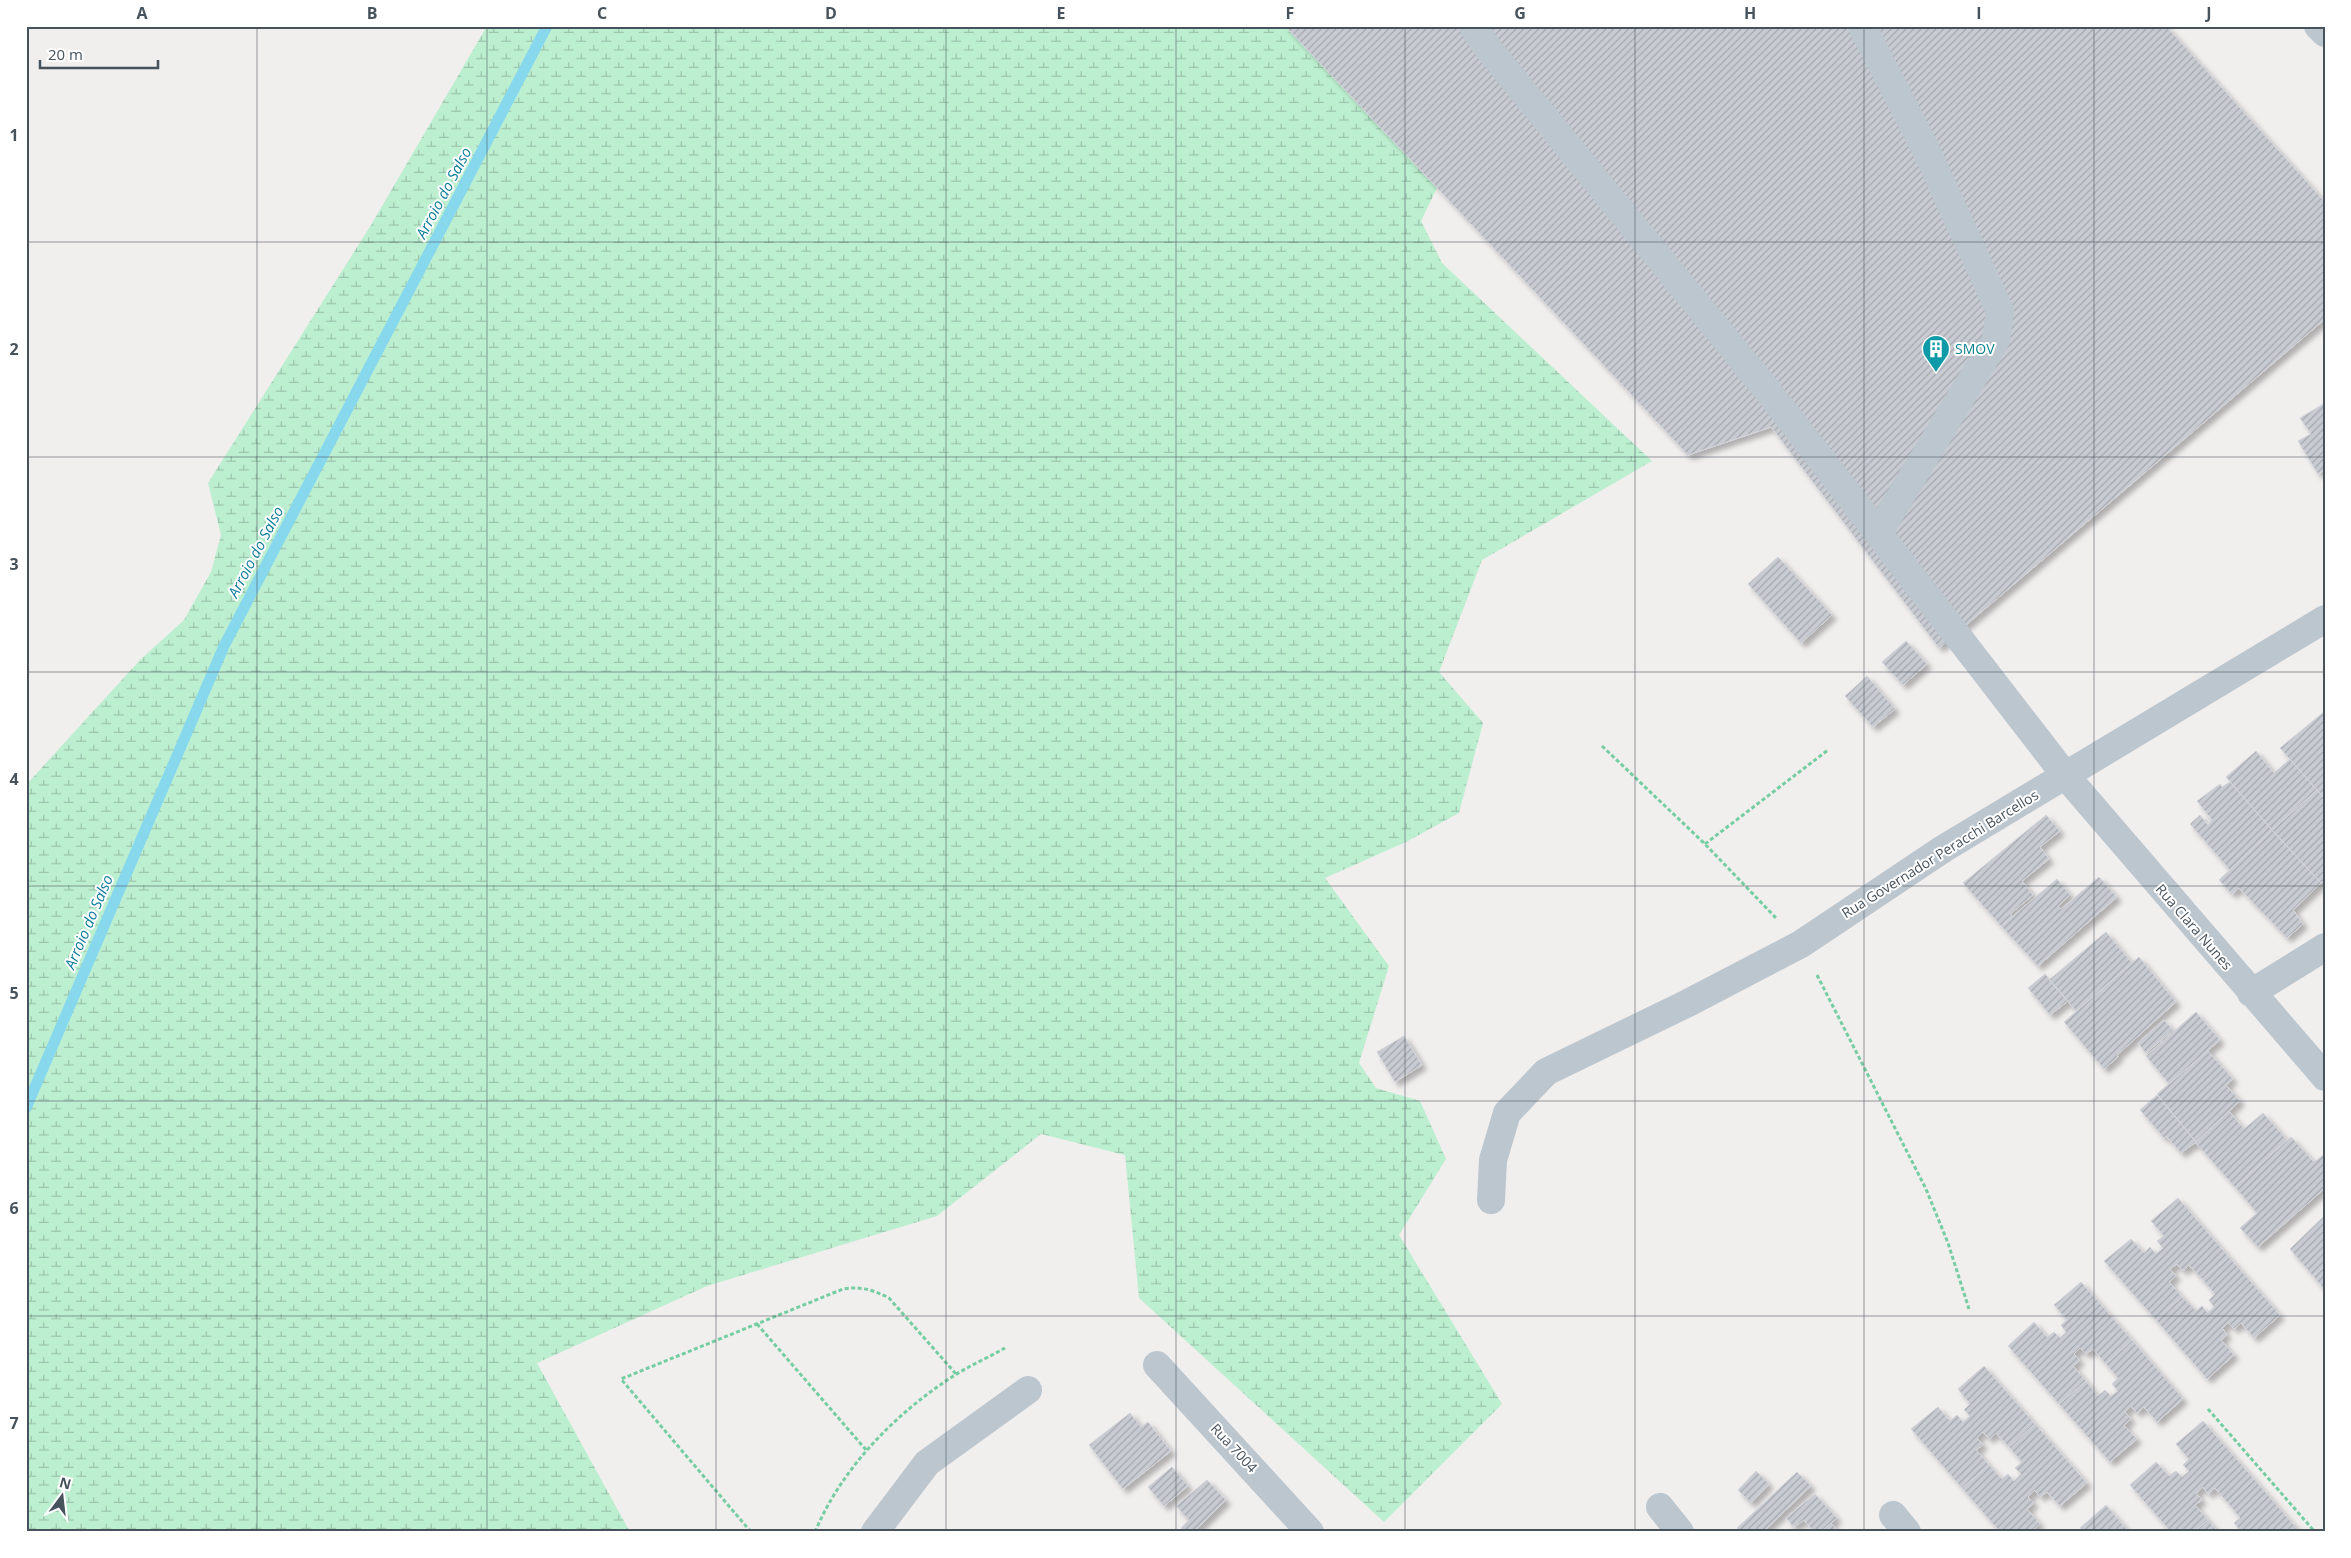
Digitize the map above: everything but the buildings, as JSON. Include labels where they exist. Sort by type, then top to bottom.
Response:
[{"type":"street","name":"Rua Clara Nunes","points":[[1472,26],[1487,47],[1780,406],[2065,776],[2251,993],[2325,1076]]},
{"type":"street","points":[[1862,26],[1927,152],[2000,311],[1996,340],[1878,533]]},
{"type":"street","points":[[2318,26],[2325,33]]},
{"type":"street","name":"Rua Governador Peracchi Barcellos","points":[[1491,1200],[1493,1160],[1507,1113],[1546,1072],[1688,1003],[1801,944],[1943,849],[2325,619]]},
{"type":"street","points":[[2251,993],[2325,947]]},
{"type":"street","name":"Rua 7004","points":[[1157,1365],[1310,1532]]},
{"type":"street","points":[[878,1530],[927,1463],[1028,1390]]},
{"type":"street","points":[[1660,1507],[1680,1532]]},
{"type":"path","points":[[1602,746],[1705,844],[1801,944],[1863,1062],[1926,1189],[1948,1243],[1969,1309]]},
{"type":"path","points":[[1705,844],[1828,750]]},
{"type":"path","points":[[752,1532],[620,1379],[843,1289],[862,1288],[876,1291],[889,1298],[956,1374]]},
{"type":"path","points":[[757,1324],[867,1451]]},
{"type":"path","points":[[815,1532],[822,1514],[843,1481],[894,1422],[916,1403],[956,1374],[1005,1348]]},
{"type":"path","points":[[2208,1409],[2314,1532]]},
{"type":"green space","points":[[487,26],[1285,26],[1437,188],[1421,221],[1442,263],[1652,461],[1482,560],[1439,672],[1483,723],[1459,813],[1406,842],[1325,878],[1389,966],[1359,1063],[1376,1088],[1420,1101],[1446,1159],[1399,1235],[1502,1404],[1384,1522],[1139,1298],[1125,1155],[1041,1134],[937,1216],[707,1286],[537,1363],[630,1532],[26,1532],[26,785],[140,660],[184,620],[211,572],[221,535],[208,483],[371,225]]},
{"type":"waterway","name":"Arroio do Salso","points":[[26,1108],[224,646],[547,26]]},
{"type":"place","name":"SMOV","points":[[1936,373]]}]
